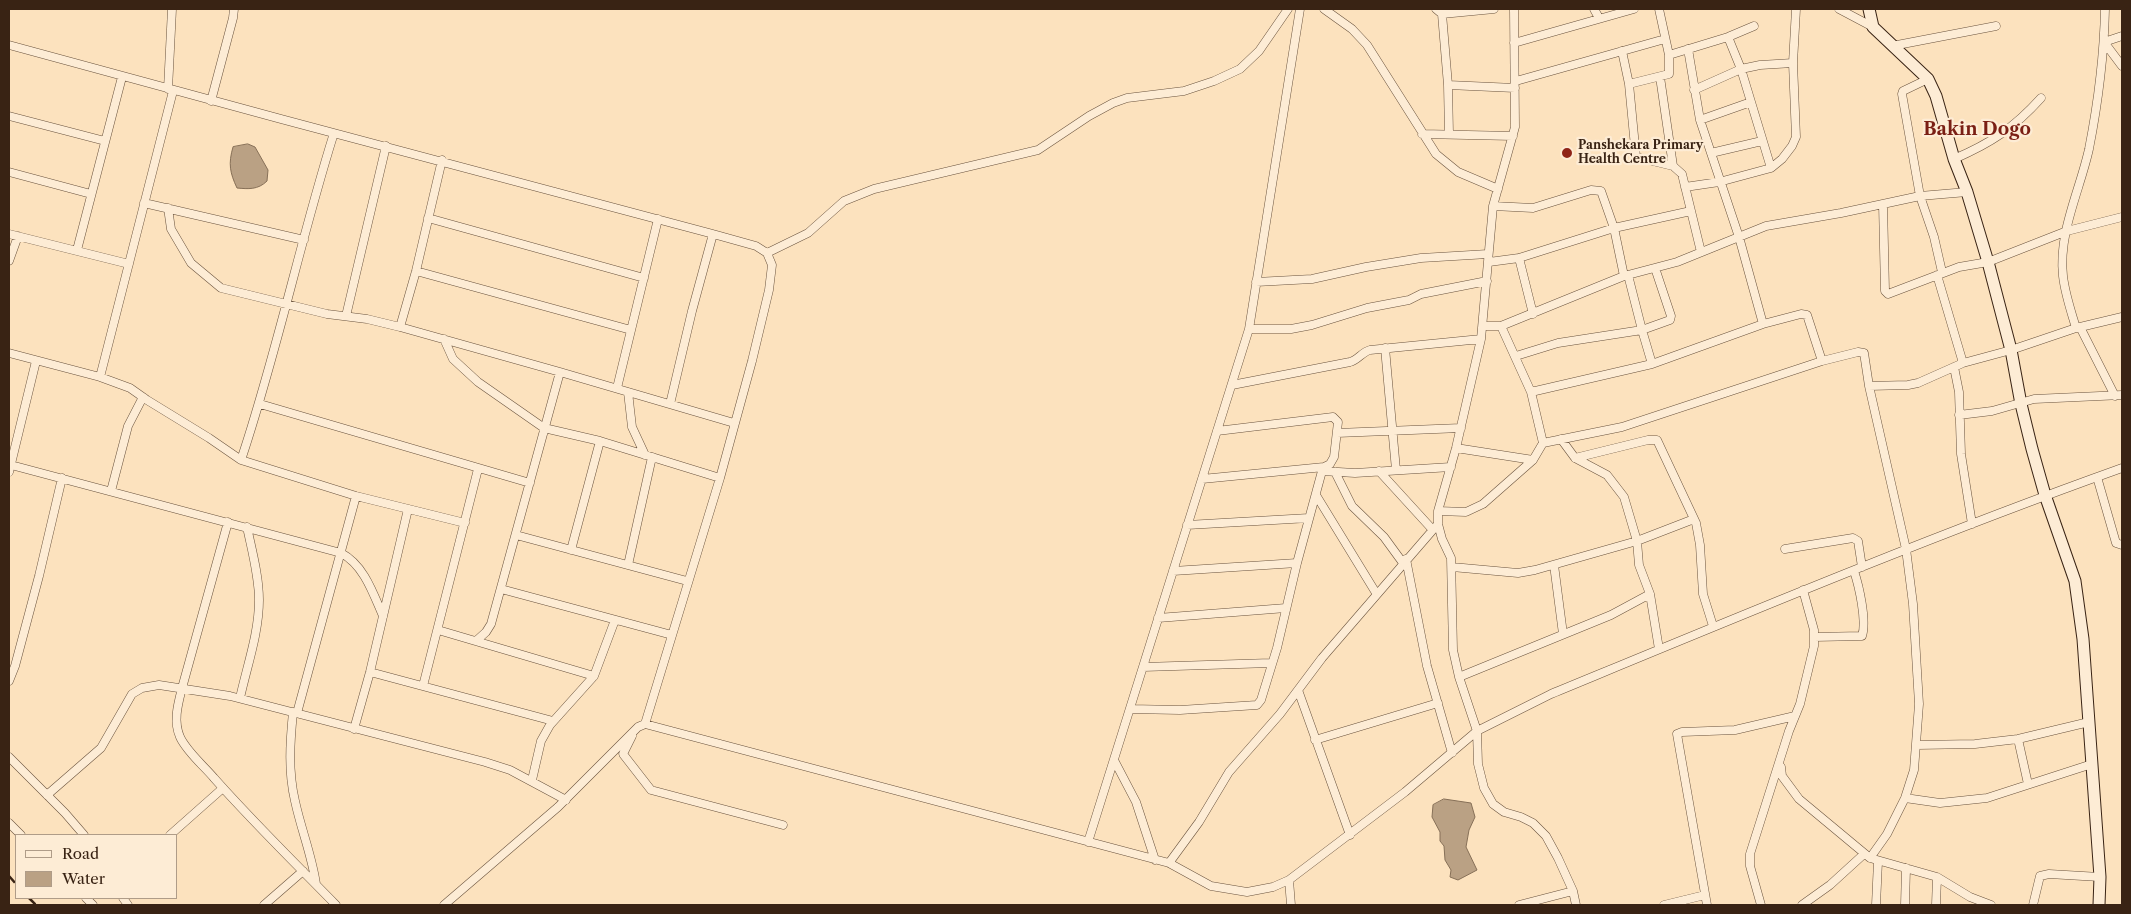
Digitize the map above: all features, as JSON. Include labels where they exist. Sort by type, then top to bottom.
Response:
[{"type":"street","points":[[100,377],[170,90],[172,9]]},
{"type":"street","points":[[211,101],[234,9]]},
{"type":"street","points":[[767,253],[808,233],[844,201],[874,188],[1038,150],[1113,102],[1127,98],[1184,91],[1214,81],[1240,69],[1259,51],[1288,9]]},
{"type":"street","points":[[1088,842],[1249,329],[1300,9]]},
{"type":"street","points":[[1324,9],[1352,29],[1367,45],[1436,154],[1447,165],[1458,172],[1498,188]]},
{"type":"street","points":[[1449,134],[1448,85],[1439,11],[1494,9]]},
{"type":"street","points":[[1169,864],[1199,822],[1229,772],[1280,714],[1322,658],[1435,527],[1461,428],[1481,338],[1493,206],[1515,127],[1514,9]]},
{"type":"street","points":[[1594,9],[1599,18]]},
{"type":"street","points":[[1514,43],[1634,9]]},
{"type":"street","points":[[1629,84],[1668,74],[1669,55],[1659,9]]},
{"type":"street","points":[[1685,187],[1719,182],[1771,168],[1782,159],[1792,146],[1796,136],[1793,63],[1796,9]]},
{"type":"street","points":[[1839,9],[1873,27],[1928,79],[1936,96],[1954,159],[1967,192],[1988,262],[2011,350],[2021,404],[2045,495],[2078,593],[2100,877],[2099,905]]},
{"type":"street","points":[[1873,9],[1873,27]]},
{"type":"street","points":[[1959,415],[1992,411],[2034,399],[2118,396],[2078,327],[2062,274],[2067,231],[2088,152],[2099,100],[2106,9]]},
{"type":"street","points":[[1669,55],[1728,37],[1754,26]]},
{"type":"street","points":[[1892,46],[1996,26]]},
{"type":"street","points":[[2104,42],[2122,36]]},
{"type":"street","points":[[1728,37],[1741,69],[1771,168]]},
{"type":"street","points":[[1448,85],[1515,85],[1665,39]]},
{"type":"street","points":[[2104,42],[2122,66]]},
{"type":"street","points":[[9,45],[211,101],[442,160],[714,234],[756,246],[767,253],[772,265],[769,290],[752,361],[720,478],[687,581],[645,724],[635,730],[566,800],[444,905]]},
{"type":"street","points":[[1688,49],[1700,120],[1738,237],[1763,324]]},
{"type":"street","points":[[1622,51],[1629,84],[1636,157],[1673,166],[1682,174],[1701,252]]},
{"type":"street","points":[[1694,90],[1741,69],[1760,65],[1793,63]]},
{"type":"street","points":[[77,250],[122,77]]},
{"type":"street","points":[[1660,77],[1673,166]]},
{"type":"street","points":[[1928,79],[1903,91],[1902,94],[1920,196],[1934,237],[1939,274],[1964,363]]},
{"type":"street","points":[[1954,159],[1984,146],[2002,135],[2023,118],[2041,98]]},
{"type":"street","points":[[1700,120],[1750,102]]},
{"type":"street","points":[[9,116],[105,141]]},
{"type":"street","points":[[241,460],[260,404],[319,180],[334,133]]},
{"type":"street","points":[[1422,134],[1512,136]]},
{"type":"street","points":[[1711,153],[1762,141]]},
{"type":"street","points":[[346,316],[386,146]]},
{"type":"street","points":[[400,327],[416,271],[442,160]]},
{"type":"street","points":[[9,172],[91,194]]},
{"type":"street","points":[[1493,206],[1533,208],[1597,190],[1603,195],[1652,364]]},
{"type":"street","points":[[1483,326],[1501,326],[1626,275],[1655,268],[1780,222],[1920,196],[1967,192]]},
{"type":"street","points":[[144,202],[304,240]]},
{"type":"street","points":[[1883,204],[1886,293],[1890,294],[1959,267],[1988,262],[2067,231],[2122,217]]},
{"type":"street","points":[[168,208],[171,229],[191,263],[222,288],[327,314],[400,327],[734,423]]},
{"type":"street","points":[[1256,282],[1312,279],[1366,267],[1421,258],[1519,258],[1614,228],[1691,211]]},
{"type":"street","points":[[428,218],[644,278]]},
{"type":"street","points":[[617,388],[658,219]]},
{"type":"street","points":[[9,234],[128,264]]},
{"type":"street","points":[[670,404],[692,310],[714,234]]},
{"type":"street","points":[[9,261],[18,236]]},
{"type":"street","points":[[1519,258],[1533,314]]},
{"type":"street","points":[[1516,356],[1575,340],[1642,330],[1671,319],[1655,268]]},
{"type":"street","points":[[416,271],[631,330]]},
{"type":"street","points":[[1249,329],[1292,329],[1312,325],[1367,308],[1409,300],[1421,294],[1487,281]]},
{"type":"street","points":[[1531,392],[1652,364],[1763,324],[1805,314],[1809,320],[1822,361]]},
{"type":"street","points":[[1869,386],[1908,385],[1964,363],[2011,350],[2078,327],[2122,317]]},
{"type":"street","points":[[1438,511],[1466,512],[1483,504],[1533,460],[1543,442],[1531,392],[1501,326]]},
{"type":"street","points":[[1232,385],[1350,362],[1356,360],[1364,352],[1385,348],[1481,338]]},
{"type":"street","points":[[444,339],[453,359],[478,382],[544,428],[600,441],[720,478]]},
{"type":"street","points":[[1385,348],[1396,470]]},
{"type":"street","points":[[1543,442],[1622,428],[1822,361],[1862,351],[1865,356],[1869,386],[1906,549],[1913,604],[1919,704],[1917,745],[1914,770],[1905,798],[1886,834],[1867,856],[1802,905]]},
{"type":"street","points":[[9,353],[100,377],[130,388],[241,460],[356,496],[465,523]]},
{"type":"street","points":[[36,361],[10,468],[62,478],[341,552],[348,556],[359,568],[383,616]]},
{"type":"street","points":[[1954,367],[1959,392],[1961,454],[1972,524]]},
{"type":"street","points":[[476,641],[486,632],[491,624],[560,372]]},
{"type":"street","points":[[628,392],[632,427],[648,456],[628,565]]},
{"type":"street","points":[[111,491],[128,426],[143,397]]},
{"type":"street","points":[[260,404],[530,483]]},
{"type":"street","points":[[1130,709],[1180,710],[1257,705],[1277,648],[1297,563],[1323,469],[1332,462],[1338,422],[1333,417],[1217,431]]},
{"type":"street","points":[[1337,432],[1461,428]]},
{"type":"street","points":[[1562,439],[1575,458],[1607,475],[1617,486],[1628,508],[1637,541],[1639,565],[1650,594],[1659,649]]},
{"type":"street","points":[[1575,458],[1648,440],[1657,440],[1694,519],[1700,545],[1703,594],[1714,626]]},
{"type":"street","points":[[571,550],[600,441]]},
{"type":"street","points":[[1456,448],[1533,460]]},
{"type":"street","points":[[1202,479],[1323,469],[1335,472],[1451,467]]},
{"type":"street","points":[[645,724],[1155,860],[1169,864],[1211,886],[1247,892],[1273,887],[1289,880],[1350,835],[1478,731],[1551,694],[1906,549],[2045,495],[2122,468]]},
{"type":"street","points":[[423,686],[478,469]]},
{"type":"street","points":[[1379,471],[1435,527],[1452,567],[1453,650],[1458,677],[1478,731],[1478,764],[1484,788],[1493,804],[1504,812],[1521,816],[1533,823],[1546,836],[1573,891],[1576,905]]},
{"type":"street","points":[[1335,472],[1352,506],[1384,537],[1404,561],[1427,666],[1452,754]]},
{"type":"street","points":[[2097,477],[2116,543],[2122,546]]},
{"type":"street","points":[[9,681],[15,666],[39,576],[62,478]]},
{"type":"street","points":[[1316,495],[1376,594]]},
{"type":"street","points":[[316,884],[314,870],[294,800],[289,759],[295,713],[356,496]]},
{"type":"street","points":[[354,729],[370,672],[408,509]]},
{"type":"street","points":[[1187,525],[1309,518]]},
{"type":"street","points":[[1452,567],[1518,573],[1554,565],[1637,541],[1694,519]]},
{"type":"street","points":[[228,522],[182,688],[176,712],[176,724],[180,737],[223,788],[336,905]]},
{"type":"street","points":[[240,698],[256,630],[259,600],[247,527]]},
{"type":"street","points":[[516,535],[687,581]]},
{"type":"street","points":[[1785,549],[1853,538],[1858,542],[1862,636],[1814,637]]},
{"type":"street","points":[[1173,571],[1297,563]]},
{"type":"street","points":[[1554,565],[1563,634]]},
{"type":"street","points":[[501,589],[672,635]]},
{"type":"street","points":[[1761,905],[1750,866],[1750,854],[1800,704],[1814,637],[1814,630],[1803,590]]},
{"type":"street","points":[[1458,677],[1618,611],[1650,594]]},
{"type":"street","points":[[1158,618],[1286,608]]},
{"type":"street","points":[[532,780],[541,741],[553,721],[594,676],[615,620]]},
{"type":"street","points":[[438,630],[594,676]]},
{"type":"street","points":[[1143,667],[1271,663]]},
{"type":"street","points":[[370,672],[553,721]]},
{"type":"street","points":[[47,795],[100,748],[132,694],[142,688],[159,684],[240,698],[485,762],[532,780],[566,800]]},
{"type":"street","points":[[1298,690],[1350,835]]},
{"type":"street","points":[[1315,740],[1438,703]]},
{"type":"street","points":[[1707,905],[1677,734],[1682,732],[1735,730],[1795,716]]},
{"type":"street","points":[[1917,745],[1975,744],[2018,739],[2089,722]]},
{"type":"street","points":[[635,730],[623,754],[651,790],[783,825]]},
{"type":"street","points":[[2018,739],[2028,784]]},
{"type":"street","points":[[9,757],[83,834]]},
{"type":"street","points":[[1114,760],[1136,802],[1155,860]]},
{"type":"street","points":[[1780,762],[1782,776],[1799,800],[1867,856],[1878,861],[1936,877],[1969,901],[1990,905]]},
{"type":"street","points":[[1905,798],[1940,803],[1987,798],[2092,764]]},
{"type":"street","points":[[171,834],[223,788]]},
{"type":"street","points":[[9,823],[20,834]]},
{"type":"street","points":[[1876,905],[1878,861]]},
{"type":"street","points":[[1904,905],[1906,868]]},
{"type":"street","points":[[264,905],[303,871]]},
{"type":"street","points":[[2033,905],[2040,876],[2049,874],[2100,877]]},
{"type":"street","points":[[1936,877],[1936,905]]},
{"type":"street","points":[[1289,880],[1291,905]]},
{"type":"street","points":[[1519,905],[1573,891]]},
{"type":"street","points":[[1664,905],[1704,895]]},
{"type":"water","points":[[248,144],[255,147],[268,170],[267,181],[264,184],[249,189],[237,188],[231,168],[231,153],[233,147]]},
{"type":"water","points":[[1444,799],[1471,803],[1475,817],[1469,830],[1466,847],[1477,870],[1458,880],[1450,877],[1451,870],[1445,860],[1444,846],[1440,841],[1440,832],[1432,817],[1433,805]]},
{"type":"railway","points":[[9,876],[15,883]]},
{"type":"railway","points":[[30,899],[36,905]]},
{"type":"place","name":"Panshekara Primary Health Centre","points":[[1567,153]]},
{"type":"district","name":"Bakin Dogo","points":[[1977,130]]}]
